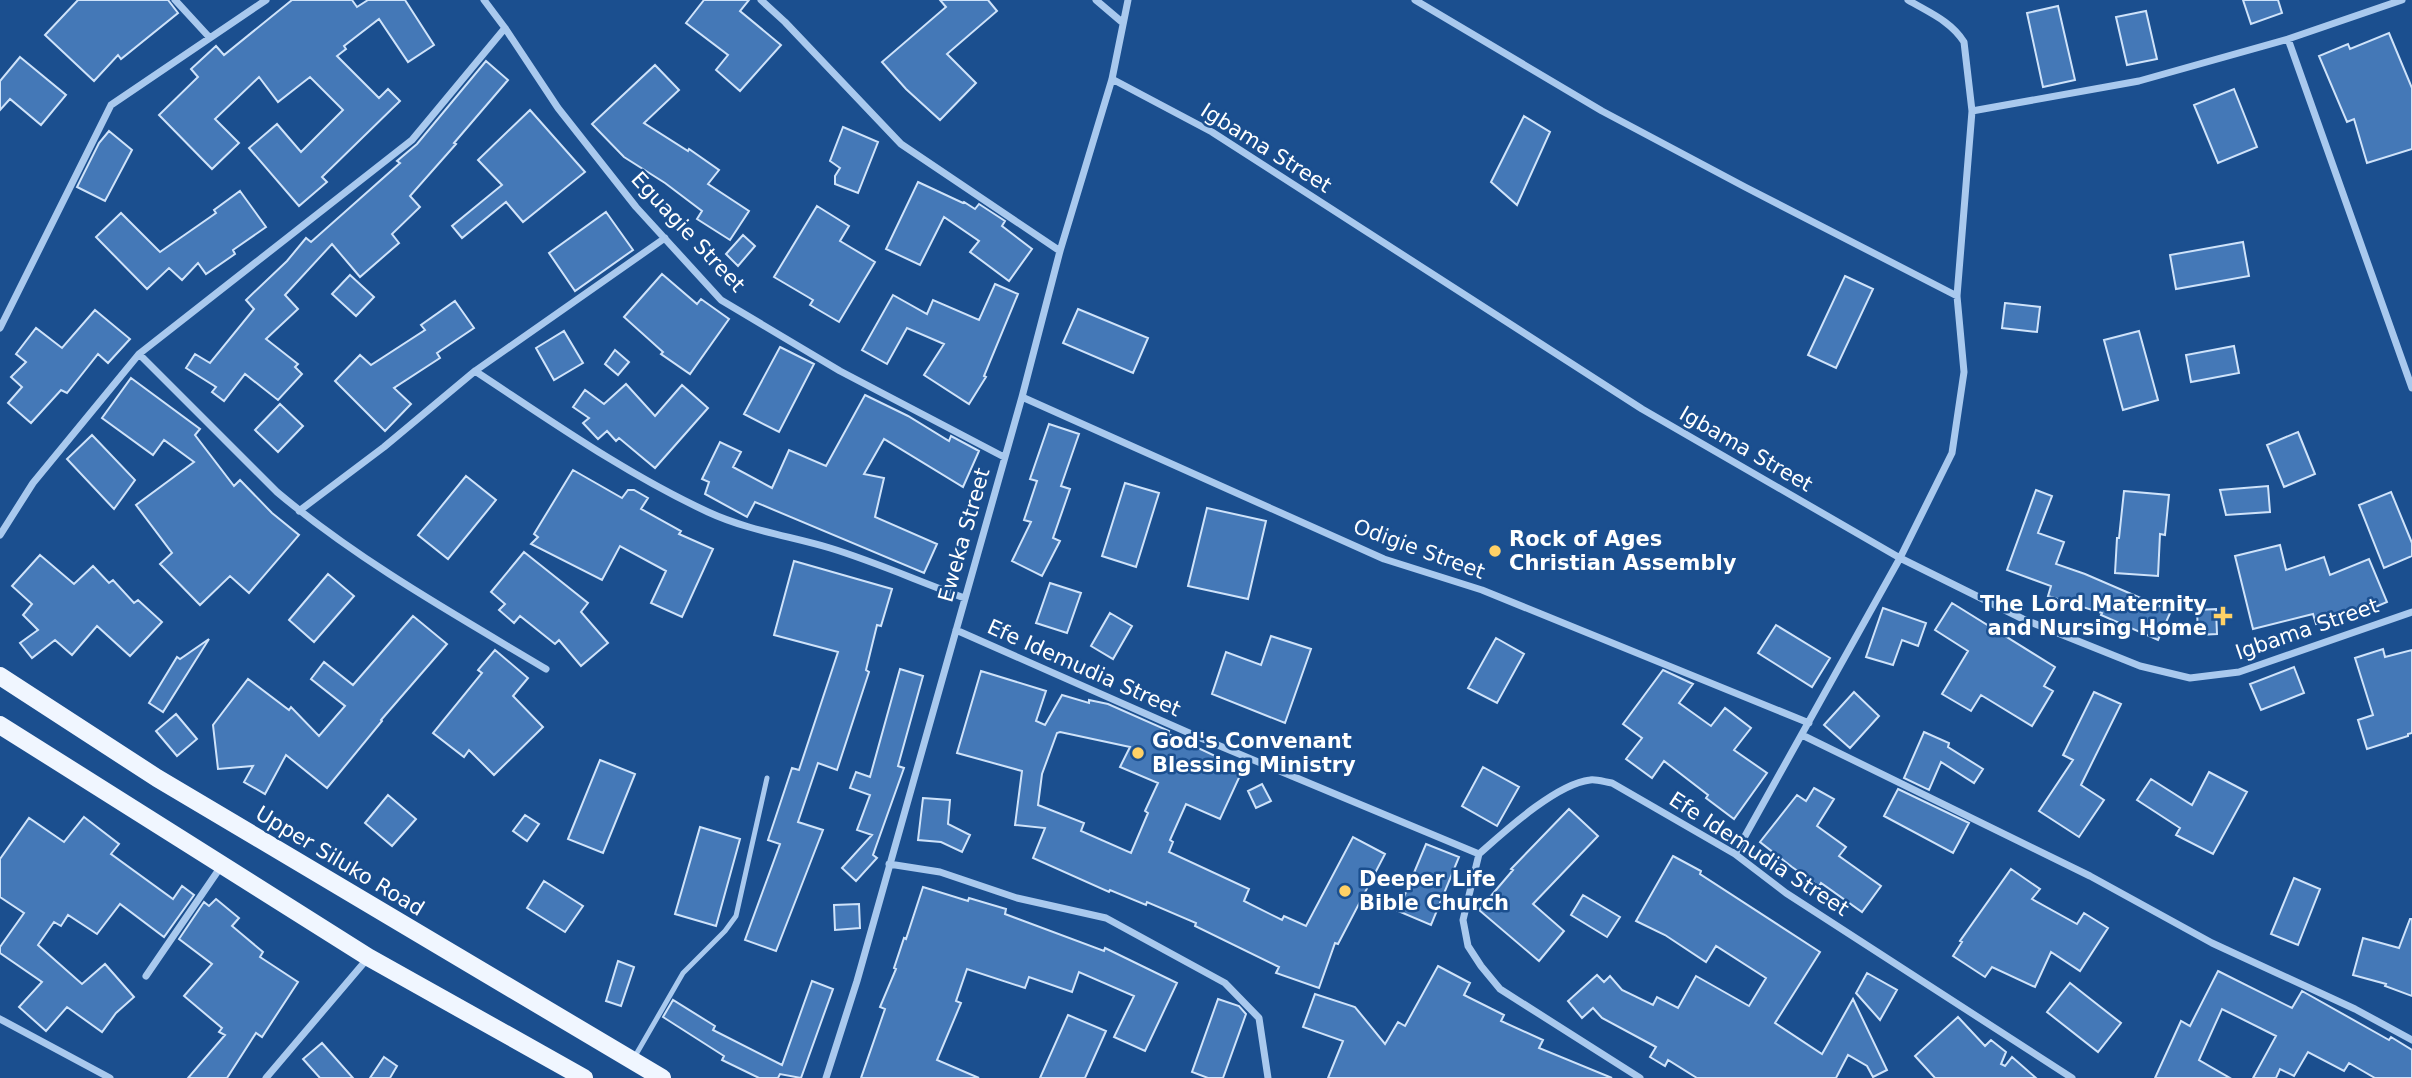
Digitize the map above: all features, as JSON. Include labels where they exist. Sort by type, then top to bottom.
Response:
[{"type":"main road","name":"Upper Siluko Road","points":[[0,676],[169,785],[662,1078]]},
{"type":"main road","points":[[0,725],[368,957],[584,1078]]},
{"type":"street","points":[[175,0],[209,38]]},
{"type":"street","points":[[0,328],[111,105],[266,0]]},
{"type":"street","name":"Eguagie Street","points":[[484,0],[558,108],[636,207],[721,300],[840,371],[1004,457]]},
{"type":"street","points":[[761,0],[901,144],[1060,251]]},
{"type":"street","points":[[1096,0],[1123,23]]},
{"type":"street","name":"Eweka Street","points":[[826,1078],[857,981],[1022,397],[1060,251],[1112,79],[1128,0]]},
{"type":"street","points":[[1415,0],[1602,111],[1957,296]]},
{"type":"street","points":[[1735,854],[1900,558],[1952,453],[1964,372],[1957,296],[1972,111],[1964,41],[1946,22],[1908,0]]},
{"type":"street","points":[[1972,111],[2138,80],[2288,39],[2402,0]]},
{"type":"street","points":[[0,535],[33,483],[139,354],[412,140],[505,28]]},
{"type":"street","points":[[2288,39],[2412,387]]},
{"type":"street","name":"Igbama Street","points":[[1112,79],[1212,132],[1642,408],[1900,558],[2023,619],[2140,666],[2190,678],[2239,672],[2412,612]]},
{"type":"street","points":[[299,511],[384,447],[475,371],[664,238]]},
{"type":"street","points":[[139,354],[299,511],[343,543],[545,669]]},
{"type":"street","points":[[475,371],[655,485],[710,513],[770,535],[830,548],[965,598]]},
{"type":"street","name":"Odigie Street","points":[[1022,397],[1384,559],[1482,590],[1809,723]]},
{"type":"street","name":"Efe Idemudia Street","points":[[956,630],[1196,736],[1479,854],[1518,820],[1556,793],[1590,780],[1612,783],[1735,854],[1786,893],[2072,1078]]},
{"type":"street","points":[[1802,735],[2090,876],[2211,943],[2355,1009],[2412,1040]]},
{"type":"street","points":[[1479,854],[1463,920],[1468,946],[1480,966],[1500,989],[1640,1078]]},
{"type":"street","points":[[889,863],[940,872],[1017,898],[1106,918],[1225,983],[1259,1017],[1268,1078]]},
{"type":"street","points":[[146,976],[222,864]]},
{"type":"street","points":[[266,1078],[368,957]]},
{"type":"street","points":[[0,1019],[110,1078]]},
{"type":"lane","points":[[632,1061],[683,973],[736,916],[766,778]]},
{"type":"building","points":[[78,0],[168,0],[178,13],[121,59],[118,55],[94,81],[45,35]]},
{"type":"building","points":[[292,0],[352,0],[357,7],[368,0],[405,0],[434,45],[408,62],[379,19],[344,46],[346,49],[337,56],[379,98],[388,89],[400,101],[322,177],[327,182],[299,206],[249,148],[277,124],[301,152],[343,110],[310,77],[278,102],[259,77],[215,119],[239,143],[212,169],[159,115],[198,77],[191,69],[216,46],[224,55]]},
{"type":"building","points":[[704,0],[749,0],[740,11],[781,45],[740,91],[716,70],[728,55],[686,23]]},
{"type":"building","points":[[940,0],[988,0],[997,11],[947,54],[976,83],[940,120],[906,89],[882,62],[946,7]]},
{"type":"building","points":[[2243,0],[2278,0],[2282,13],[2251,24]]},
{"type":"building","points":[[2058,6],[2075,80],[2043,87],[2027,13]]},
{"type":"building","points":[[2146,11],[2157,59],[2127,65],[2116,17]]},
{"type":"building","points":[[2389,33],[2412,88],[2412,149],[2367,163],[2354,119],[2347,122],[2319,56],[2348,44],[2350,49]]},
{"type":"building","points":[[20,57],[66,95],[41,125],[10,99],[0,110],[0,81]]},
{"type":"building","points":[[486,61],[508,80],[410,196],[420,207],[392,234],[399,243],[360,277],[332,244],[285,295],[298,309],[266,339],[298,364],[295,367],[302,374],[278,400],[245,374],[224,401],[212,392],[216,387],[186,368],[195,354],[210,363],[254,309],[246,300],[287,261],[306,238],[311,242],[400,163],[397,161],[417,144]]},
{"type":"building","points":[[655,65],[679,90],[644,123],[719,170],[708,184],[749,211],[730,240],[697,219],[702,211],[624,157],[592,124]]},
{"type":"building","points":[[2234,89],[2257,147],[2218,163],[2194,105]]},
{"type":"building","points":[[530,110],[585,172],[523,222],[506,202],[462,238],[452,226],[502,185],[478,160]]},
{"type":"building","points":[[1524,116],[1550,132],[1517,205],[1491,182]]},
{"type":"building","points":[[843,127],[878,142],[858,193],[835,184],[835,176],[840,168],[830,161]]},
{"type":"building","points":[[109,131],[132,150],[105,201],[77,187],[99,143]]},
{"type":"building","points":[[918,182],[975,209],[979,204],[1005,221],[1002,226],[1032,249],[1009,281],[970,252],[979,241],[944,217],[920,265],[886,249]]},
{"type":"building","points":[[240,191],[266,227],[233,250],[235,254],[206,274],[198,263],[182,280],[169,268],[147,289],[96,237],[121,213],[160,252],[216,213],[214,210]]},
{"type":"building","points":[[817,206],[849,226],[840,241],[875,262],[839,322],[810,305],[813,300],[774,277]]},
{"type":"building","points":[[606,212],[633,250],[575,291],[549,253]]},
{"type":"building","points":[[743,235],[755,246],[738,266],[726,254]]},
{"type":"building","points":[[2243,242],[2249,276],[2176,289],[2170,255]]},
{"type":"building","points":[[662,274],[697,304],[701,299],[729,319],[690,374],[661,354],[663,352],[624,317]]},
{"type":"building","points":[[350,275],[374,297],[356,316],[332,294]]},
{"type":"building","points":[[1845,276],[1873,289],[1836,368],[1808,355]]},
{"type":"building","points":[[995,284],[1018,294],[984,376],[986,377],[969,404],[924,375],[944,344],[907,328],[887,364],[862,350],[893,295],[927,314],[933,300],[979,320]]},
{"type":"building","points":[[455,301],[474,328],[437,353],[440,358],[394,388],[411,404],[385,431],[335,381],[360,355],[371,365],[425,330],[421,325]]},
{"type":"building","points":[[2005,303],[2040,307],[2037,332],[2002,328]]},
{"type":"building","points":[[1078,309],[1148,338],[1133,373],[1063,343]]},
{"type":"building","points":[[95,310],[130,339],[108,363],[98,354],[67,393],[61,390],[31,423],[8,403],[22,387],[11,377],[26,362],[16,354],[36,328],[62,348]]},
{"type":"building","points":[[564,331],[583,363],[554,380],[536,348]]},
{"type":"building","points":[[2139,331],[2158,400],[2123,410],[2104,340]]},
{"type":"building","points":[[2234,346],[2239,373],[2191,382],[2186,355]]},
{"type":"building","points":[[780,347],[814,364],[779,432],[744,414]]},
{"type":"building","points":[[615,350],[629,362],[618,375],[605,364]]},
{"type":"building","points":[[131,378],[200,429],[195,435],[234,486],[240,480],[272,513],[299,535],[249,593],[230,576],[200,605],[160,564],[172,553],[136,505],[194,462],[164,440],[153,455],[102,418]]},
{"type":"building","points":[[626,384],[655,416],[682,385],[708,408],[655,468],[619,438],[616,441],[607,431],[598,439],[583,423],[589,418],[573,407],[585,390],[604,404]]},
{"type":"building","points":[[865,395],[908,416],[949,441],[951,436],[979,451],[963,487],[884,439],[864,474],[884,478],[875,517],[937,544],[924,573],[755,502],[747,517],[705,494],[709,482],[702,479],[720,442],[741,452],[733,467],[772,488],[789,450],[826,466]]},
{"type":"building","points":[[280,404],[303,426],[278,452],[255,430]]},
{"type":"building","points":[[1049,424],[1079,434],[1061,486],[1070,489],[1053,538],[1060,541],[1042,576],[1012,561],[1031,522],[1024,520],[1037,481],[1030,479]]},
{"type":"building","points":[[2298,432],[2315,474],[2284,487],[2267,445]]},
{"type":"building","points":[[92,435],[135,480],[114,509],[67,459]]},
{"type":"building","points":[[573,470],[622,498],[628,490],[634,490],[648,498],[641,509],[681,531],[679,534],[713,549],[682,617],[651,603],[666,571],[620,546],[602,580],[531,544],[538,537],[534,534]]},
{"type":"building","points":[[466,476],[496,500],[448,559],[418,535]]},
{"type":"building","points":[[1125,483],[1159,493],[1136,567],[1102,556]]},
{"type":"building","points":[[2268,486],[2270,512],[2226,515],[2220,490]]},
{"type":"building","points":[[2036,490],[2052,496],[2038,533],[2064,542],[2056,564],[2171,611],[2158,640],[2101,615],[2102,613],[2048,596],[2051,586],[2007,570]]},
{"type":"building","points":[[2124,491],[2169,495],[2165,535],[2160,534],[2158,576],[2115,573]]},
{"type":"building","points":[[2391,492],[2412,543],[2412,556],[2384,568],[2359,505]]},
{"type":"building","points":[[1207,508],[1266,521],[1248,599],[1188,586]]},
{"type":"building","points":[[2280,545],[2286,570],[2324,557],[2330,575],[2369,559],[2387,602],[2357,615],[2355,611],[2316,624],[2313,614],[2253,629],[2235,556]]},
{"type":"building","points":[[524,552],[588,603],[581,612],[608,643],[581,666],[559,640],[555,644],[520,616],[514,623],[499,610],[505,604],[491,592]]},
{"type":"building","points":[[40,555],[74,584],[93,566],[109,583],[113,580],[134,603],[138,600],[162,622],[130,656],[97,626],[72,655],[55,640],[32,658],[20,643],[38,630],[23,615],[32,604],[12,586]]},
{"type":"building","points":[[794,561],[892,589],[881,626],[877,625],[866,670],[869,672],[837,770],[818,763],[798,822],[823,830],[776,951],[745,940],[780,844],[768,840],[792,768],[799,770],[838,652],[774,635]]},
{"type":"building","points":[[328,574],[354,596],[314,642],[289,620]]},
{"type":"building","points":[[1050,583],[1081,593],[1067,633],[1036,623]]},
{"type":"building","points":[[1952,603],[2055,667],[2044,686],[2053,691],[2032,726],[1981,695],[1971,711],[1942,694],[1968,651],[1935,630]]},
{"type":"building","points":[[1883,608],[1926,623],[1918,646],[1902,640],[1893,665],[1866,657]]},
{"type":"building","points":[[2216,609],[2217,634],[2198,635],[2197,610]]},
{"type":"building","points":[[1110,613],[1132,626],[1113,659],[1091,646]]},
{"type":"building","points":[[413,616],[447,644],[327,788],[286,755],[265,794],[244,782],[253,766],[218,769],[213,725],[248,679],[289,710],[291,707],[319,736],[345,706],[311,679],[324,662],[353,685]]},
{"type":"building","points":[[1776,625],[1830,658],[1812,687],[1758,653]]},
{"type":"building","points":[[1271,636],[1311,649],[1285,723],[1212,694],[1226,652],[1261,665]]},
{"type":"building","points":[[1496,638],[1524,654],[1497,703],[1468,688]]},
{"type":"building","points":[[209,639],[163,712],[149,703],[177,657],[180,659]]},
{"type":"building","points":[[2383,649],[2385,657],[2412,650],[2412,733],[2367,749],[2358,720],[2373,715],[2355,658]]},
{"type":"building","points":[[495,650],[528,678],[513,696],[543,727],[494,775],[469,750],[464,757],[433,733],[482,673],[478,670]]},
{"type":"building","points":[[2294,667],[2304,693],[2261,710],[2250,684]]},
{"type":"building","points":[[900,669],[923,676],[898,766],[904,768],[873,855],[877,858],[856,881],[842,868],[872,835],[857,830],[870,795],[850,788],[856,772],[870,777]]},
{"type":"building","points":[[1663,670],[1693,684],[1679,703],[1711,726],[1725,708],[1751,728],[1734,750],[1767,773],[1734,819],[1664,761],[1652,778],[1626,759],[1642,738],[1623,724]]},
{"type":"building","points":[[981,671],[1046,691],[1036,721],[1045,725],[1062,695],[1089,703],[1089,700],[1108,704],[1169,731],[1168,734],[1243,769],[1220,819],[1186,804],[1170,840],[1173,842],[1169,852],[1249,889],[1244,901],[1282,920],[1284,916],[1306,926],[1353,837],[1385,854],[1338,944],[1335,943],[1319,988],[1276,973],[1279,967],[1195,926],[1196,923],[1147,902],[1146,905],[1110,890],[1109,892],[1033,858],[1045,828],[1015,825],[1022,771],[957,753]],"holes":[[[1057,733],[1130,747],[1120,767],[1158,783],[1131,853],[1081,831],[1084,823],[1038,805],[1042,774]]]},
{"type":"building","points":[[1854,692],[1879,716],[1850,748],[1824,725]]},
{"type":"building","points":[[2094,692],[2121,704],[2081,785],[2104,800],[2079,837],[2039,811],[2073,760],[2063,755]]},
{"type":"building","points":[[176,714],[197,739],[177,756],[156,731]]},
{"type":"building","points":[[1924,732],[1949,743],[1948,747],[1983,769],[1974,783],[1941,762],[1929,790],[1904,778]]},
{"type":"building","points":[[600,760],[635,774],[603,853],[568,839]]},
{"type":"building","points":[[1483,767],[1519,787],[1497,826],[1462,806]]},
{"type":"building","points":[[2209,772],[2247,792],[2213,854],[2176,835],[2180,828],[2137,800],[2151,779],[2192,805]]},
{"type":"building","points":[[1262,784],[1271,801],[1256,808],[1248,791]]},
{"type":"building","points":[[1814,788],[1834,799],[1817,826],[1846,847],[1839,856],[1881,886],[1862,912],[1821,883],[1819,886],[1760,842],[1797,795],[1806,801]]},
{"type":"building","points":[[1898,789],[1969,823],[1953,853],[1884,816]]},
{"type":"building","points":[[388,795],[416,819],[392,846],[365,823]]},
{"type":"building","points":[[923,798],[950,800],[948,824],[970,835],[962,852],[941,842],[918,840]]},
{"type":"building","points":[[1569,809],[1598,836],[1533,904],[1564,931],[1539,961],[1479,910],[1513,870],[1511,869]]},
{"type":"building","points":[[525,815],[539,824],[527,841],[513,831]]},
{"type":"building","points":[[84,817],[119,844],[111,854],[173,899],[182,886],[194,895],[164,937],[120,904],[97,934],[68,915],[61,926],[54,922],[38,945],[82,984],[105,964],[134,997],[116,1013],[102,1032],[67,1007],[46,1031],[19,1007],[42,982],[0,953],[0,947],[24,913],[0,897],[0,859],[29,818],[64,842]]},
{"type":"building","points":[[700,827],[740,839],[716,926],[675,914]]},
{"type":"building","points":[[1426,844],[1459,857],[1431,925],[1398,911]]},
{"type":"building","points":[[1673,856],[1701,871],[1700,874],[1820,952],[1775,1023],[1822,1054],[1853,999],[1887,1070],[1873,1077],[1867,1066],[1848,1055],[1836,1078],[1697,1078],[1668,1060],[1665,1066],[1650,1057],[1656,1047],[1602,1018],[1593,1008],[1582,1018],[1568,1001],[1597,975],[1604,982],[1610,976],[1622,990],[1653,1005],[1657,997],[1678,1008],[1696,976],[1749,1006],[1766,978],[1716,946],[1706,962],[1665,935],[1636,921]]},
{"type":"building","points":[[2011,869],[2040,889],[2032,899],[2077,924],[2084,913],[2108,928],[2080,971],[2051,952],[2035,987],[1992,967],[1985,977],[1953,956],[1962,942],[1960,941]]},
{"type":"building","points":[[2294,878],[2320,889],[2298,945],[2271,934]]},
{"type":"building","points":[[544,881],[583,906],[565,932],[527,908]]},
{"type":"building","points":[[923,887],[1006,909],[1005,914],[1104,951],[1105,948],[1177,983],[1145,1051],[1114,1037],[1134,996],[1079,972],[1072,992],[1029,977],[1025,988],[967,969],[956,1001],[961,1003],[937,1060],[979,1078],[861,1078],[885,1009],[880,1007],[896,969],[894,968]]},
{"type":"building","points":[[1583,895],[1620,917],[1607,937],[1571,915]]},
{"type":"building","points":[[216,899],[239,918],[232,926],[263,952],[260,957],[298,982],[262,1037],[256,1033],[227,1078],[188,1078],[225,1035],[219,1032],[222,1028],[184,996],[212,964],[179,939],[204,902],[209,906]]},
{"type":"building","points":[[859,904],[860,928],[835,930],[834,905]]},
{"type":"building","points":[[2410,919],[2412,996],[2385,986],[2386,984],[2353,975],[2363,938],[2399,948]]},
{"type":"building","points":[[618,961],[634,967],[621,1006],[606,1001]]},
{"type":"building","points":[[1438,966],[1470,983],[1464,995],[1504,1015],[1501,1021],[1543,1040],[1539,1048],[1612,1078],[1328,1078],[1343,1041],[1303,1027],[1315,994],[1355,1007],[1385,1044],[1398,1022],[1405,1026]]},
{"type":"building","points":[[2218,971],[2292,1008],[2302,991],[2389,1040],[2391,1037],[2412,1050],[2412,1078],[2375,1078],[2349,1063],[2344,1071],[2308,1052],[2294,1076],[2280,1069],[2276,1078],[2253,1078],[2276,1036],[2222,1009],[2199,1060],[2230,1078],[2155,1078],[2181,1021],[2190,1026]]},
{"type":"building","points":[[1867,973],[1897,990],[1880,1020],[1856,993]]},
{"type":"building","points":[[812,981],[833,989],[801,1078],[780,1074],[778,1078],[759,1078],[722,1060],[724,1056],[663,1017],[673,1000],[715,1026],[713,1030],[782,1065]]},
{"type":"building","points":[[2070,983],[2121,1023],[2098,1052],[2047,1012]]},
{"type":"building","points":[[1218,999],[1239,1006],[1246,1014],[1223,1078],[1208,1078],[1192,1072]]},
{"type":"building","points":[[1068,1015],[1106,1031],[1085,1078],[1040,1078]]},
{"type":"building","points":[[1958,1017],[1985,1046],[1991,1040],[2006,1052],[2001,1064],[2005,1066],[2012,1057],[2036,1078],[1935,1078],[1915,1056]]},
{"type":"building","points":[[322,1043],[353,1078],[320,1078],[303,1059]]},
{"type":"building","points":[[384,1057],[397,1066],[390,1078],[370,1078]]},
{"type":"place","name":"Rock of Ages Christian Assembly","points":[[1495,551]]},
{"type":"place","name":"The Lord Maternity and Nursing Home","points":[[2223,616]]},
{"type":"place","name":"God's Convenant Blessing Ministry","points":[[1138,753]]},
{"type":"place","name":"Deeper Life Bible Church","points":[[1345,891]]}]
